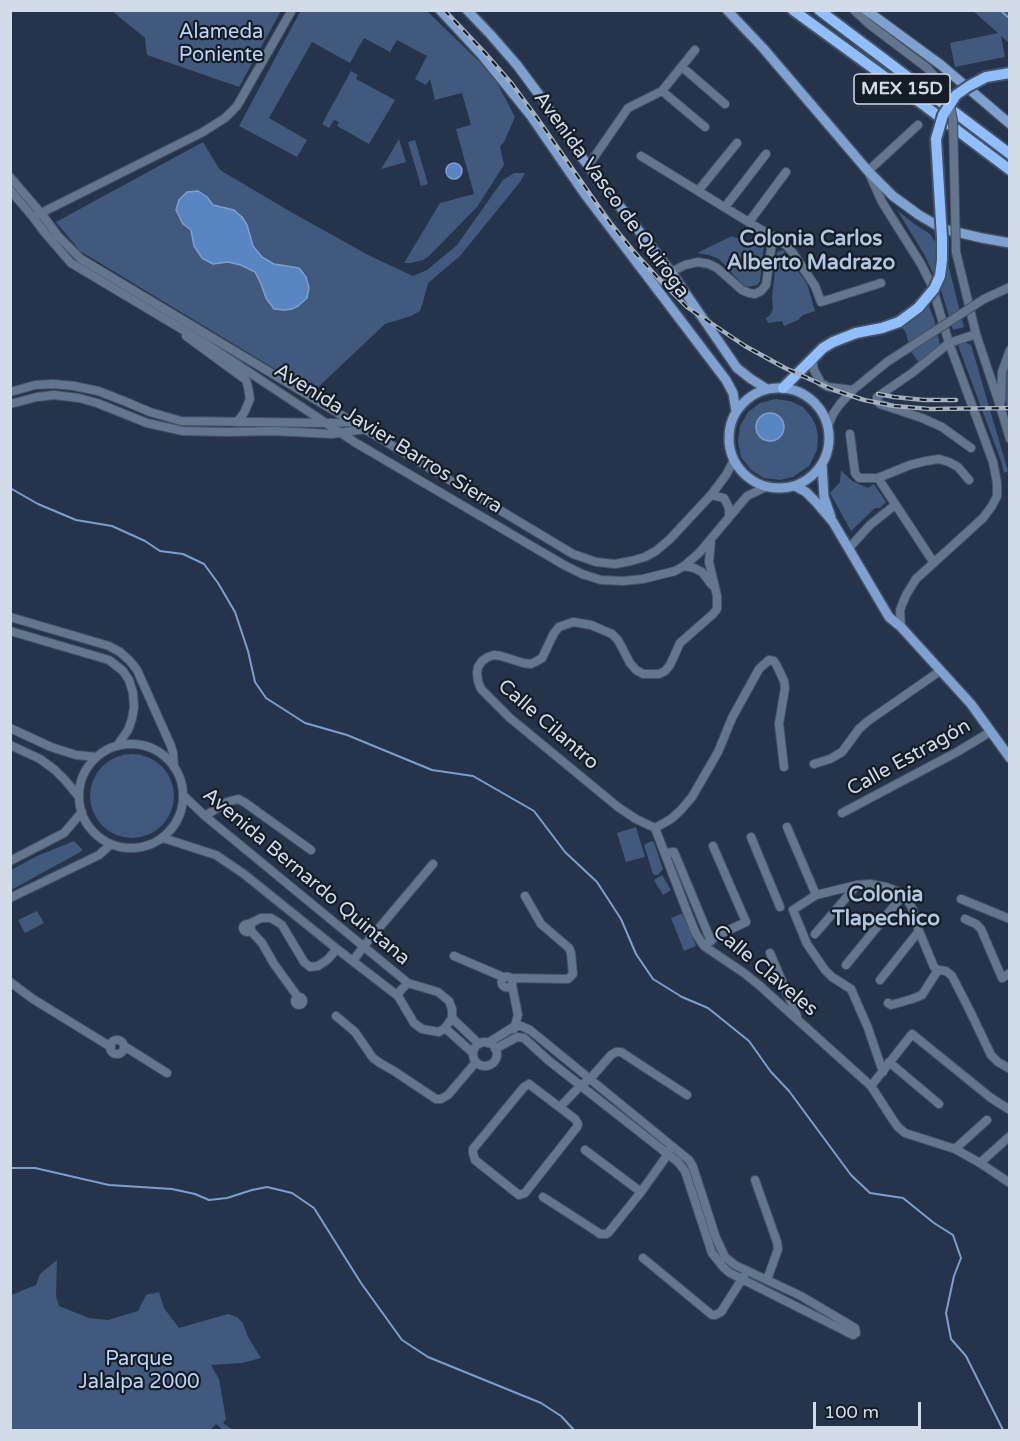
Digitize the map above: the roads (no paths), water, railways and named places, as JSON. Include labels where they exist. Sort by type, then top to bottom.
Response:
[{"type":"highway","name":"MEX 15D","points":[[793,10],[1010,170]]},
{"type":"highway","name":"MEX 15D","points":[[819,10],[1010,154]]},
{"type":"highway","points":[[783,388],[823,348],[856,333],[900,322],[918,308],[934,289],[940,276],[942,260],[936,139],[943,115],[956,96],[969,86],[986,77],[1010,73]]},
{"type":"main road","name":"Avenida Vasco de Quiroga","points":[[467,10],[490,34],[543,100],[588,166],[671,272],[737,368],[767,389]]},
{"type":"main road","points":[[727,10],[764,48],[868,171],[893,196],[943,229],[1010,243]]},
{"type":"main road","points":[[866,10],[941,65],[1010,124]]},
{"type":"main road","name":"Avenida Vasco de Quiroga","points":[[444,12],[482,54],[531,116],[584,193],[726,380],[733,393],[736,411]]},
{"type":"main road","points":[[783,388],[798,392],[822,411],[828,426],[829,446],[822,464],[811,478],[795,486],[780,489],[766,487],[747,477],[734,460],[729,435],[736,411],[750,397],[767,389],[783,388]]},
{"type":"main road","points":[[822,464],[824,497],[833,522]]},
{"type":"main road","points":[[795,486],[806,492],[833,522],[889,616],[972,704],[1010,759]]},
{"type":"street","points":[[37,215],[203,132],[225,118],[237,106],[292,10]]},
{"type":"street","points":[[854,10],[927,68],[941,83],[949,100],[952,120],[956,252],[976,334],[1010,439]]},
{"type":"street","points":[[588,166],[628,108],[662,91],[695,50]]},
{"type":"street","points":[[682,67],[725,104]]},
{"type":"street","points":[[662,91],[705,127]]},
{"type":"street","points":[[901,627],[900,610],[916,579],[983,518],[997,496],[993,462],[949,343],[933,286],[882,202],[868,171],[918,125]]},
{"type":"street","points":[[698,191],[737,142]]},
{"type":"street","points":[[725,207],[766,154]]},
{"type":"street","points":[[640,156],[786,245],[815,286],[821,302],[881,283]]},
{"type":"street","points":[[749,222],[786,172]]},
{"type":"street","name":"Avenida Javier Barros Sierra","points":[[10,177],[37,215],[45,233],[71,263],[205,343],[342,433],[582,574],[601,580],[633,580],[663,574],[684,566],[692,560],[747,496],[766,487]]},
{"type":"street","name":"Avenida Javier Barros Sierra","points":[[10,190],[81,259],[573,554],[596,562],[615,564],[645,557],[656,551],[711,495],[734,460]]},
{"type":"street","points":[[654,286],[671,272],[698,262],[717,268],[742,290],[756,294],[766,285],[773,236]]},
{"type":"street","points":[[828,426],[840,404],[887,362],[984,298],[1010,287]]},
{"type":"street","points":[[161,317],[246,380],[250,399],[237,422]]},
{"type":"street","points":[[971,448],[942,427],[880,404],[877,397],[912,373],[949,343],[976,334]]},
{"type":"street","points":[[1000,406],[1002,372],[1010,350]]},
{"type":"street","points":[[812,359],[814,370],[821,383],[828,387],[853,390]]},
{"type":"street","points":[[10,392],[35,385],[74,386],[98,391],[150,412],[181,421],[353,422]]},
{"type":"street","points":[[10,404],[37,396],[54,394],[79,398],[112,408],[147,423],[183,431],[274,431],[332,434],[365,429]]},
{"type":"street","points":[[850,434],[855,473],[860,478],[878,478],[910,465],[939,459],[958,467],[969,480]]},
{"type":"street","points":[[878,478],[934,563]]},
{"type":"street","points":[[711,495],[724,498],[729,508],[729,516]]},
{"type":"street","points":[[849,548],[870,525],[895,505]]},
{"type":"street","name":"Calle Cilantro","points":[[656,828],[618,807],[510,718],[481,689],[478,681],[478,667],[482,661],[494,655],[531,664],[542,658],[554,633],[560,627],[573,622],[591,625],[612,634],[618,640],[630,663],[643,674],[658,674],[665,671],[680,643],[717,609],[718,603],[709,562],[711,538]]},
{"type":"street","points":[[684,566],[702,572],[714,588]]},
{"type":"street","points":[[10,617],[109,646],[130,661],[137,670],[171,746],[174,767]]},
{"type":"street","points":[[10,631],[109,660],[123,671],[133,693],[134,707],[128,730],[117,746]]},
{"type":"street","points":[[656,828],[671,819],[692,797],[718,752],[732,718],[759,669],[769,660],[774,661],[777,666],[785,688],[779,724],[784,767]]},
{"type":"street","points":[[814,764],[842,752],[867,721],[940,671]]},
{"type":"street","points":[[10,728],[51,747],[76,755],[96,758]]},
{"type":"street","name":"Calle Estragón","points":[[842,813],[990,732]]},
{"type":"street","points":[[137,744],[152,748],[174,767],[181,780],[182,810],[176,824],[163,838],[140,848],[125,848],[98,837],[88,825],[79,797],[81,783],[87,769],[108,749],[137,744]]},
{"type":"street","points":[[10,745],[40,759],[55,770],[79,797]]},
{"type":"street","name":"Avenida Bernardo Quintana","points":[[183,795],[205,816],[408,984],[438,992],[444,996],[452,1009],[452,1018]]},
{"type":"street","points":[[205,816],[228,802],[238,800],[311,850]]},
{"type":"street","points":[[10,861],[64,832],[82,812]]},
{"type":"street","points":[[787,827],[816,895]]},
{"type":"street","name":"Calle Claveles","points":[[656,828],[693,926],[704,946],[744,973],[871,1086],[893,1120],[905,1133],[955,1149],[1010,1183]]},
{"type":"street","points":[[751,837],[780,907]]},
{"type":"street","name":"Avenida Bernardo Quintana","points":[[163,838],[216,855],[244,874],[398,996],[414,1023],[422,1029],[439,1032],[445,1028]]},
{"type":"street","points":[[10,898],[98,856],[111,844]]},
{"type":"street","points":[[704,946],[718,935],[746,922],[713,846]]},
{"type":"street","points":[[665,854],[674,852],[711,941]]},
{"type":"street","points":[[353,961],[433,864]]},
{"type":"street","points":[[883,1072],[868,1028],[851,989],[825,970],[807,944],[793,910],[816,895],[870,884],[904,894],[912,908],[934,967],[952,976],[991,1055],[1010,1069]]},
{"type":"street","points":[[815,934],[857,885]]},
{"type":"street","points":[[846,964],[904,894]]},
{"type":"street","points":[[454,956],[509,980],[568,979],[573,974],[569,948],[540,924],[525,896]]},
{"type":"street","points":[[961,899],[1010,919]]},
{"type":"street","points":[[298,997],[249,927],[261,918],[271,918],[282,925],[304,962],[310,967],[318,966],[327,960],[337,949]]},
{"type":"street","points":[[964,919],[981,928],[1002,978],[1010,973]]},
{"type":"street","points":[[880,980],[919,931]]},
{"type":"street","points":[[770,953],[799,1020]]},
{"type":"street","points":[[888,1003],[891,1005],[922,995],[938,970]]},
{"type":"street","points":[[509,980],[518,1015],[512,1039]]},
{"type":"street","points":[[10,982],[33,999],[111,1047],[112,1042],[118,1040],[167,1073]]},
{"type":"street","name":"Avenida Bernardo Quintana","points":[[398,996],[408,984]]},
{"type":"street","points":[[336,1016],[355,1032],[380,1064],[436,1099],[448,1095],[476,1062]]},
{"type":"street","points":[[479,1044],[452,1018],[445,1028],[473,1053],[476,1062],[484,1066],[489,1065],[495,1058],[495,1049],[488,1043]]},
{"type":"street","points":[[473,1053],[479,1044],[488,1043],[515,1026],[530,1030],[685,1155],[693,1167],[720,1250],[725,1257],[745,1274],[783,1299],[853,1335],[856,1333],[855,1328],[801,1296],[767,1280],[745,1274],[724,1268],[712,1253],[682,1166],[548,1060],[524,1038],[517,1037],[495,1049]]},
{"type":"street","points":[[871,1086],[912,1034],[991,1098],[1010,1110]]},
{"type":"street","points":[[560,1107],[616,1052],[621,1052],[687,1095]]},
{"type":"street","points":[[889,1062],[939,1104]]},
{"type":"street","points":[[526,1085],[532,1085],[560,1107],[575,1119],[577,1127],[525,1193],[516,1194],[475,1160],[473,1149],[526,1085]]},
{"type":"street","points":[[955,1149],[987,1120]]},
{"type":"street","points":[[980,1163],[1010,1136]]},
{"type":"street","points":[[543,1197],[600,1234],[606,1234],[641,1192],[668,1154],[670,1144]]},
{"type":"street","points":[[585,1150],[641,1192]]},
{"type":"street","points":[[755,1180],[778,1249],[767,1280]]},
{"type":"street","points":[[643,1258],[712,1315],[721,1312],[745,1274]]},
{"type":"street","points":[[783,1299],[789,1291]]},
{"type":"street","points":[[796,1305],[801,1296]]},
{"type":"waterway","points":[[1000,10],[1010,19]]},
{"type":"waterway","points":[[10,488],[38,504],[76,520],[112,526],[145,541],[160,551],[183,554],[204,564],[235,612],[255,682],[266,698],[305,723],[347,735],[432,770],[473,776],[534,811],[565,852],[597,882],[621,919],[636,954],[653,979],[682,997],[708,1008],[749,1041],[851,1175],[870,1193],[903,1198],[953,1235],[961,1258],[954,1276],[946,1313],[951,1339],[966,1356],[1003,1430]]},
{"type":"waterway","points":[[10,1168],[35,1168],[109,1185],[172,1189],[209,1200],[227,1198],[267,1187],[292,1193],[314,1208],[361,1283],[402,1340],[428,1357],[541,1403],[561,1416],[574,1430]]},
{"type":"railway","points":[[444,10],[512,84],[610,223],[635,253],[687,307],[745,346],[785,368],[834,390],[864,400],[894,406],[930,409],[1010,408]]},
{"type":"railway","points":[[878,394],[924,400],[956,400]]},
{"type":"district","name":"Colonia Carlos Alberto Madrazo","points":[[811,251]]},
{"type":"district","name":"Colonia Tlapechico","points":[[886,907]]},
{"type":"park label","name":"Alameda Poniente","points":[[221,44]]},
{"type":"park label","name":"Parque Jalalpa 2000","points":[[139,1372]]}]
